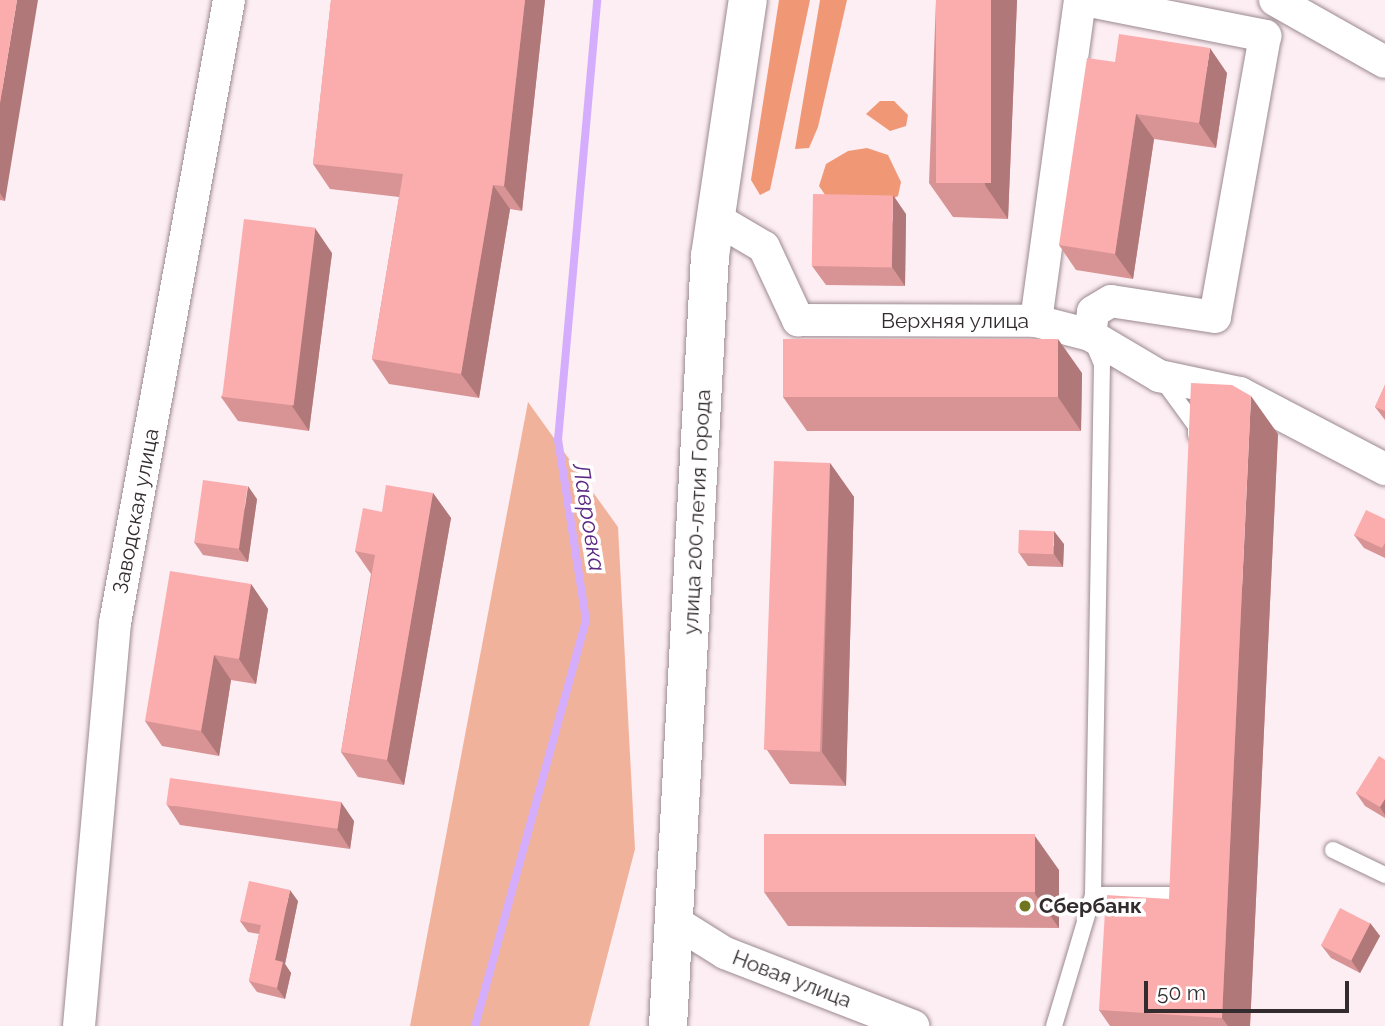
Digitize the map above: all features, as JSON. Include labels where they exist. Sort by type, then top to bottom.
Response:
[{"type":"street","name":"Заводская улица","points":[[79,1026],[115,622],[229,0]]},
{"type":"street","name":"улица 200-летия Города","points":[[668,1026],[677,923],[713,217],[748,0]]},
{"type":"street","points":[[1036,321],[1082,0],[1265,36],[1216,317],[1111,301],[1093,312],[1090,335]]},
{"type":"street","points":[[1275,0],[1385,62]]},
{"type":"street","name":"Верхняя улица","points":[[713,217],[764,247],[798,320],[1036,321],[1090,335],[1159,376],[1240,393],[1385,469]]},
{"type":"street","name":"Новая улица","points":[[677,923],[725,953],[913,1026]]},
{"type":"lane","points":[[1054,1026],[1093,895],[1102,364],[1090,335]]},
{"type":"lane","points":[[1159,376],[1196,426],[1195,454]]},
{"type":"lane","points":[[1333,850],[1385,875]]},
{"type":"lane","points":[[1093,895],[1182,895],[1183,867]]},
{"type":"shaded area","points":[[779,0],[810,0],[770,190],[760,195],[751,180]]},
{"type":"shaded area","points":[[820,0],[847,0],[818,127],[809,148],[795,149]]},
{"type":"shaded area","points":[[880,101],[894,101],[908,115],[906,126],[890,131],[866,114]]},
{"type":"shaded area","points":[[867,148],[888,155],[901,182],[898,196],[886,202],[830,202],[819,186],[826,164],[848,151]]},
{"type":"shaded area","points":[[528,402],[618,527],[635,849],[589,1026],[410,1026]]},
{"type":"building","points":[[0,0],[17,0],[0,103]]},
{"type":"building","points":[[331,0],[525,0],[504,186],[493,185],[461,374],[372,359],[403,174],[313,164]]},
{"type":"building","points":[[936,0],[991,0],[991,183],[936,183]]},
{"type":"building","points":[[1119,34],[1210,48],[1199,123],[1136,114],[1115,254],[1059,245],[1087,58],[1115,62]]},
{"type":"building","points":[[813,194],[893,195],[892,267],[812,266]]},
{"type":"building","points":[[244,219],[315,228],[294,405],[222,397]]},
{"type":"building","points":[[783,339],[1058,339],[1058,397],[783,397]]},
{"type":"building","points":[[1191,383],[1232,385],[1251,396],[1222,1018],[1099,1010],[1106,895],[1169,899]]},
{"type":"building","points":[[1385,385],[1385,411],[1375,407]]},
{"type":"building","points":[[774,461],[830,463],[820,752],[764,750]]},
{"type":"building","points":[[203,480],[248,486],[239,549],[194,542]]},
{"type":"building","points":[[386,485],[433,493],[387,760],[341,752],[375,555],[355,551],[363,508],[382,512]]},
{"type":"building","points":[[1366,510],[1385,519],[1385,543],[1382,548],[1354,535]]},
{"type":"building","points":[[1019,530],[1054,531],[1053,554],[1018,553]]},
{"type":"building","points":[[170,571],[251,584],[239,659],[214,655],[201,731],[145,721]]},
{"type":"building","points":[[1379,756],[1385,760],[1385,799],[1380,807],[1356,793]]},
{"type":"building","points":[[170,778],[341,802],[338,829],[166,805]]},
{"type":"building","points":[[764,834],[1035,834],[1035,892],[764,892]]},
{"type":"building","points":[[249,881],[290,890],[275,960],[283,962],[277,988],[249,981],[261,925],[240,921]]},
{"type":"building","points":[[1340,908],[1370,923],[1351,961],[1321,945]]},
{"type":"waterway","name":"Лавровка","points":[[475,1026],[586,620],[558,440],[597,0]]},
{"type":"place","name":"Сбербанк","points":[[1025,906]]}]
